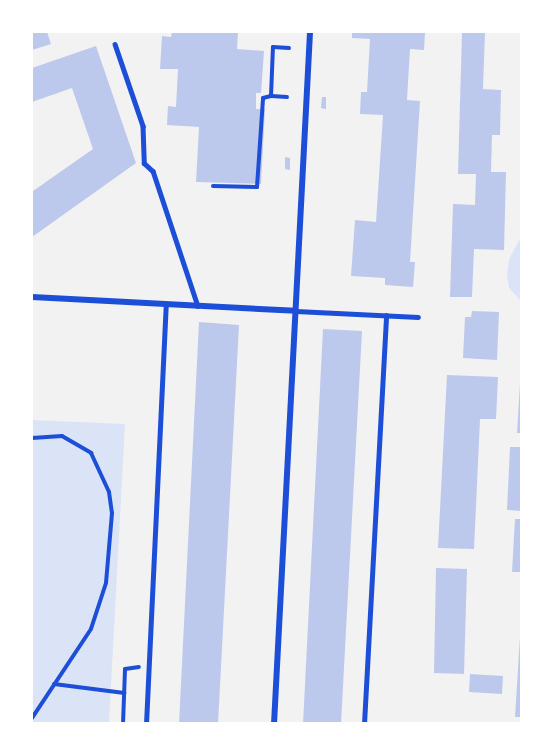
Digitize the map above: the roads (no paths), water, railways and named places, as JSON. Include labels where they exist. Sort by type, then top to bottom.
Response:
[{"type":"street","points":[[274,723],[310,32]]},
{"type":"street","points":[[32,297],[296,311]]},
{"type":"lane","points":[[115,44],[143,126],[144,163],[153,171],[198,306]]},
{"type":"lane","points":[[146,723],[166,304]]},
{"type":"lane","points":[[296,311],[418,317]]},
{"type":"lane","points":[[364,723],[386,316]]}]
